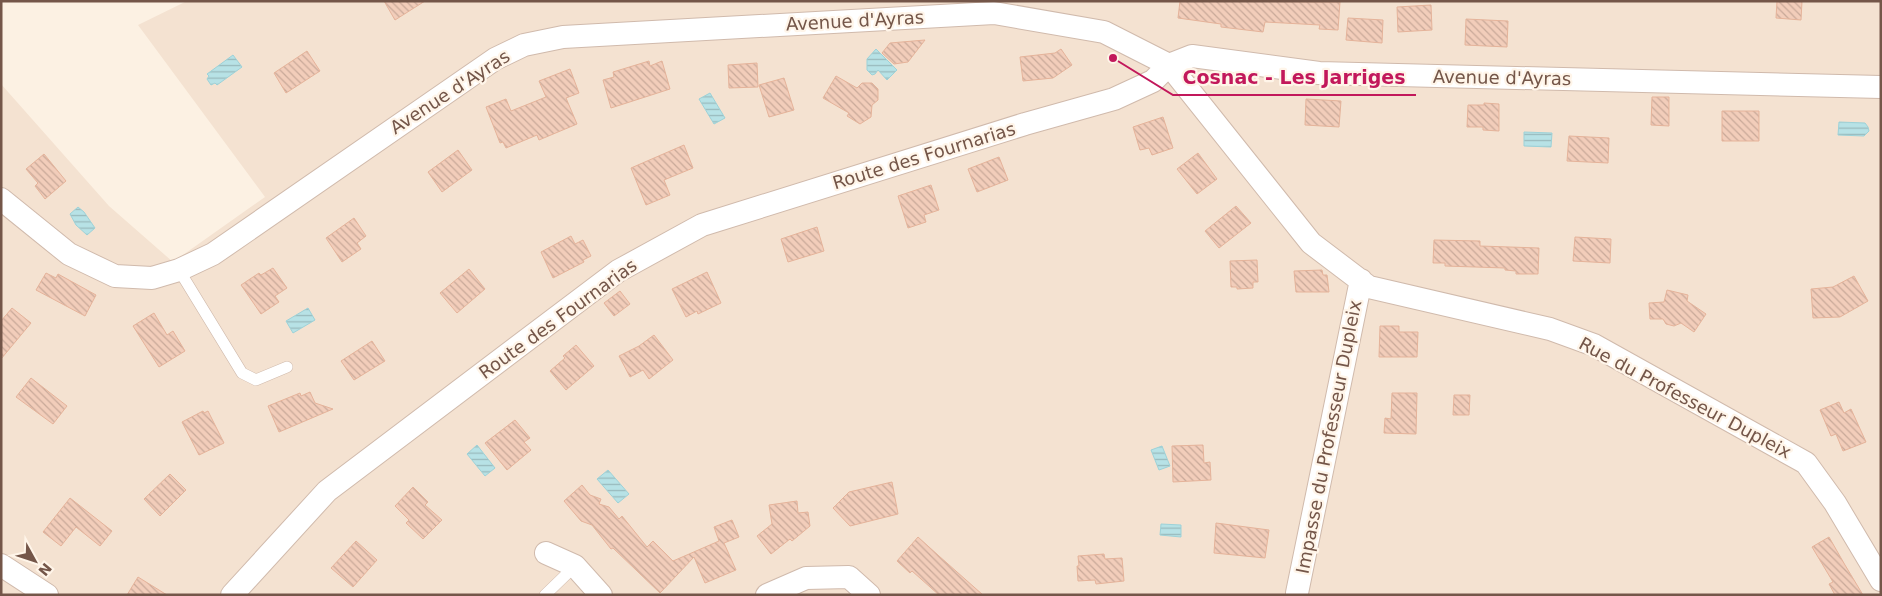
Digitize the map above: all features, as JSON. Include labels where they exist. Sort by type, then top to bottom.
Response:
[{"type":"street","name":"Avenue d'Ayras","points":[[1,199],[69,254],[115,276],[152,278],[179,270],[213,254],[495,58],[524,46],[562,37],[994,13],[1104,32],[1169,65],[1192,56],[1319,73],[1881,87]]},
{"type":"street","name":"Rue du Professeur Dupleix","points":[[1169,65],[1311,243],[1369,287],[1550,329],[1594,345],[1806,462],[1835,503],[1881,580]]},
{"type":"street","name":"Route des Fournarias","points":[[232,595],[327,491],[618,271],[702,225],[1026,124],[1114,99],[1154,81],[1169,65]]},
{"type":"street","name":"Impasse du Professeur Dupleix","points":[[1297,593],[1361,280]]},
{"type":"street","points":[[546,553],[575,566],[602,595]]},
{"type":"street","points":[[1,565],[47,595]]},
{"type":"street","points":[[767,595],[806,578],[849,577],[869,595]]},
{"type":"lane","points":[[179,270],[242,373],[256,380],[288,366]]},
{"type":"lane","points":[[545,595],[575,566]]},
{"type":"shaded area","points":[[187,1],[1881,1],[1881,595],[1,595],[1,84],[109,206],[173,262],[265,197],[138,25]]},
{"type":"water","points":[[876,49],[897,70],[887,80],[878,70],[872,75],[867,70],[867,59]]},
{"type":"water","points":[[233,55],[242,67],[217,85],[215,83],[211,85],[207,79],[209,76],[207,74]]},
{"type":"water","points":[[710,93],[725,118],[714,124],[699,99]]},
{"type":"water","points":[[1839,122],[1865,123],[1869,131],[1864,136],[1838,135]]},
{"type":"water","points":[[1524,132],[1552,133],[1551,147],[1524,146]]},
{"type":"water","points":[[78,207],[84,212],[95,228],[87,235],[76,225],[70,214]]},
{"type":"water","points":[[308,308],[315,320],[293,333],[286,321]]},
{"type":"water","points":[[477,445],[495,468],[485,476],[467,454]]},
{"type":"water","points":[[1162,446],[1170,466],[1159,470],[1151,450]]},
{"type":"water","points":[[608,470],[629,494],[618,503],[597,479]]},
{"type":"water","points":[[1161,524],[1181,525],[1181,537],[1160,535]]},
{"type":"building","points":[[384,1],[425,1],[395,20]]},
{"type":"building","points":[[1180,1],[1340,2],[1338,30],[1319,29],[1320,25],[1265,22],[1263,32],[1221,27],[1221,24],[1178,18]]},
{"type":"building","points":[[1777,1],[1802,1],[1801,20],[1776,18]]},
{"type":"building","points":[[1431,5],[1432,30],[1398,32],[1397,7]]},
{"type":"building","points":[[1348,18],[1383,20],[1382,43],[1346,40]]},
{"type":"building","points":[[1466,19],[1508,21],[1507,47],[1465,45]]},
{"type":"building","points":[[925,40],[908,62],[894,64],[882,53],[890,43]]},
{"type":"building","points":[[1061,49],[1072,65],[1053,78],[1023,81],[1020,57],[1055,53]]},
{"type":"building","points":[[307,51],[320,71],[286,93],[274,73]]},
{"type":"building","points":[[649,61],[650,66],[662,61],[670,89],[611,108],[603,80],[614,77],[613,72]]},
{"type":"building","points":[[757,63],[758,87],[729,88],[728,65]]},
{"type":"building","points":[[570,69],[579,93],[566,98],[577,124],[539,140],[537,135],[506,148],[503,142],[500,143],[486,107],[506,99],[511,111],[546,97],[539,81]]},
{"type":"building","points":[[836,76],[857,88],[862,83],[872,83],[878,89],[878,100],[872,105],[871,117],[860,124],[847,116],[849,113],[823,98]]},
{"type":"building","points":[[784,78],[794,110],[769,117],[759,85]]},
{"type":"building","points":[[1652,97],[1669,97],[1669,126],[1651,125]]},
{"type":"building","points":[[1306,99],[1341,101],[1339,127],[1305,125]]},
{"type":"building","points":[[1484,103],[1499,104],[1499,131],[1483,130],[1483,127],[1467,127],[1468,105],[1484,105]]},
{"type":"building","points":[[1722,111],[1759,111],[1759,141],[1722,141]]},
{"type":"building","points":[[1163,117],[1173,148],[1152,155],[1149,148],[1140,150],[1133,127]]},
{"type":"building","points":[[1569,136],[1609,138],[1608,163],[1567,161]]},
{"type":"building","points":[[684,145],[693,168],[664,180],[670,195],[646,205],[631,168]]},
{"type":"building","points":[[458,150],[472,170],[442,192],[428,172]]},
{"type":"building","points":[[1198,153],[1217,179],[1197,194],[1177,169]]},
{"type":"building","points":[[44,154],[66,181],[45,199],[35,186],[38,183],[26,169]]},
{"type":"building","points":[[999,157],[1008,180],[977,192],[968,169]]},
{"type":"building","points":[[931,185],[939,210],[924,215],[926,222],[908,228],[898,196]]},
{"type":"building","points":[[1236,206],[1251,223],[1219,248],[1205,231]]},
{"type":"building","points":[[354,218],[366,236],[357,243],[361,249],[342,262],[326,238]]},
{"type":"building","points":[[817,227],[824,251],[788,262],[781,239]]},
{"type":"building","points":[[571,236],[575,244],[583,240],[591,256],[583,260],[584,262],[553,278],[541,252]]},
{"type":"building","points":[[1575,237],[1611,239],[1610,263],[1573,261]]},
{"type":"building","points":[[1434,240],[1480,241],[1480,246],[1539,248],[1538,274],[1516,274],[1516,271],[1505,270],[1505,268],[1445,266],[1445,263],[1433,263]]},
{"type":"building","points":[[1257,260],[1258,282],[1253,282],[1253,288],[1237,289],[1237,287],[1231,287],[1230,261]]},
{"type":"building","points":[[273,268],[287,288],[275,296],[279,302],[261,314],[241,285],[259,273],[261,275]]},
{"type":"building","points":[[469,269],[485,289],[457,313],[440,293]]},
{"type":"building","points":[[1322,270],[1323,275],[1327,275],[1329,292],[1296,292],[1294,271]]},
{"type":"building","points":[[707,272],[721,303],[698,314],[697,311],[686,317],[672,289]]},
{"type":"building","points":[[46,273],[56,278],[58,274],[96,295],[85,316],[36,290]]},
{"type":"building","points":[[1854,276],[1868,301],[1840,317],[1813,318],[1811,289],[1833,287]]},
{"type":"building","points":[[1667,290],[1688,295],[1687,301],[1706,314],[1694,332],[1681,323],[1674,326],[1666,324],[1663,319],[1650,319],[1649,303],[1664,302]]},
{"type":"building","points":[[620,291],[630,304],[614,316],[604,303]]},
{"type":"building","points":[[12,308],[31,323],[1,359],[1,321]]},
{"type":"building","points":[[154,313],[167,335],[173,331],[185,351],[159,367],[133,326]]},
{"type":"building","points":[[1380,326],[1399,326],[1399,332],[1418,332],[1417,357],[1379,357]]},
{"type":"building","points":[[654,335],[673,360],[649,379],[643,370],[630,377],[619,356],[639,346]]},
{"type":"building","points":[[372,341],[385,361],[354,380],[341,361]]},
{"type":"building","points":[[576,345],[594,366],[566,390],[550,371]]},
{"type":"building","points":[[31,378],[67,406],[53,424],[16,397]]},
{"type":"building","points":[[310,392],[315,403],[333,409],[279,432],[268,406],[300,393],[301,396]]},
{"type":"building","points":[[1392,393],[1417,393],[1416,434],[1384,433],[1385,418],[1391,419]]},
{"type":"building","points":[[1454,395],[1470,395],[1469,415],[1453,415]]},
{"type":"building","points":[[1839,402],[1844,413],[1851,409],[1866,442],[1843,451],[1836,434],[1831,436],[1820,410]]},
{"type":"building","points":[[203,411],[204,413],[208,411],[224,443],[199,455],[182,422]]},
{"type":"building","points":[[515,420],[530,438],[524,442],[531,450],[507,470],[485,443]]},
{"type":"building","points":[[1203,445],[1204,463],[1210,462],[1211,480],[1173,482],[1172,446]]},
{"type":"building","points":[[170,474],[186,490],[160,516],[144,499]]},
{"type":"building","points":[[892,482],[898,514],[850,526],[833,508],[849,492]]},
{"type":"building","points":[[582,485],[590,495],[601,499],[599,504],[609,507],[619,519],[622,516],[647,547],[653,541],[673,561],[719,541],[714,527],[732,520],[739,537],[724,543],[736,570],[705,583],[694,557],[660,593],[613,548],[611,549],[592,525],[581,521],[564,501]]},
{"type":"building","points":[[413,487],[428,502],[425,505],[442,520],[423,539],[406,523],[409,520],[395,506]]},
{"type":"building","points":[[70,498],[112,531],[100,546],[76,527],[61,546],[43,532]]},
{"type":"building","points":[[797,501],[798,513],[808,512],[810,526],[792,541],[790,539],[771,554],[757,536],[772,524],[769,505]]},
{"type":"building","points":[[1216,523],[1269,530],[1265,558],[1214,553]]},
{"type":"building","points":[[918,537],[983,595],[939,595],[912,571],[910,573],[897,561]]},
{"type":"building","points":[[1829,537],[1863,595],[1835,595],[1829,584],[1833,582],[1812,547]]},
{"type":"building","points":[[356,541],[377,560],[353,587],[331,568]]},
{"type":"building","points":[[1104,554],[1105,559],[1122,558],[1124,581],[1096,584],[1095,580],[1078,581],[1078,556]]},
{"type":"building","points":[[138,577],[167,595],[127,595]]},
{"type":"place","name":"Cosnac - Les Jarriges","points":[[1113,58]]}]
